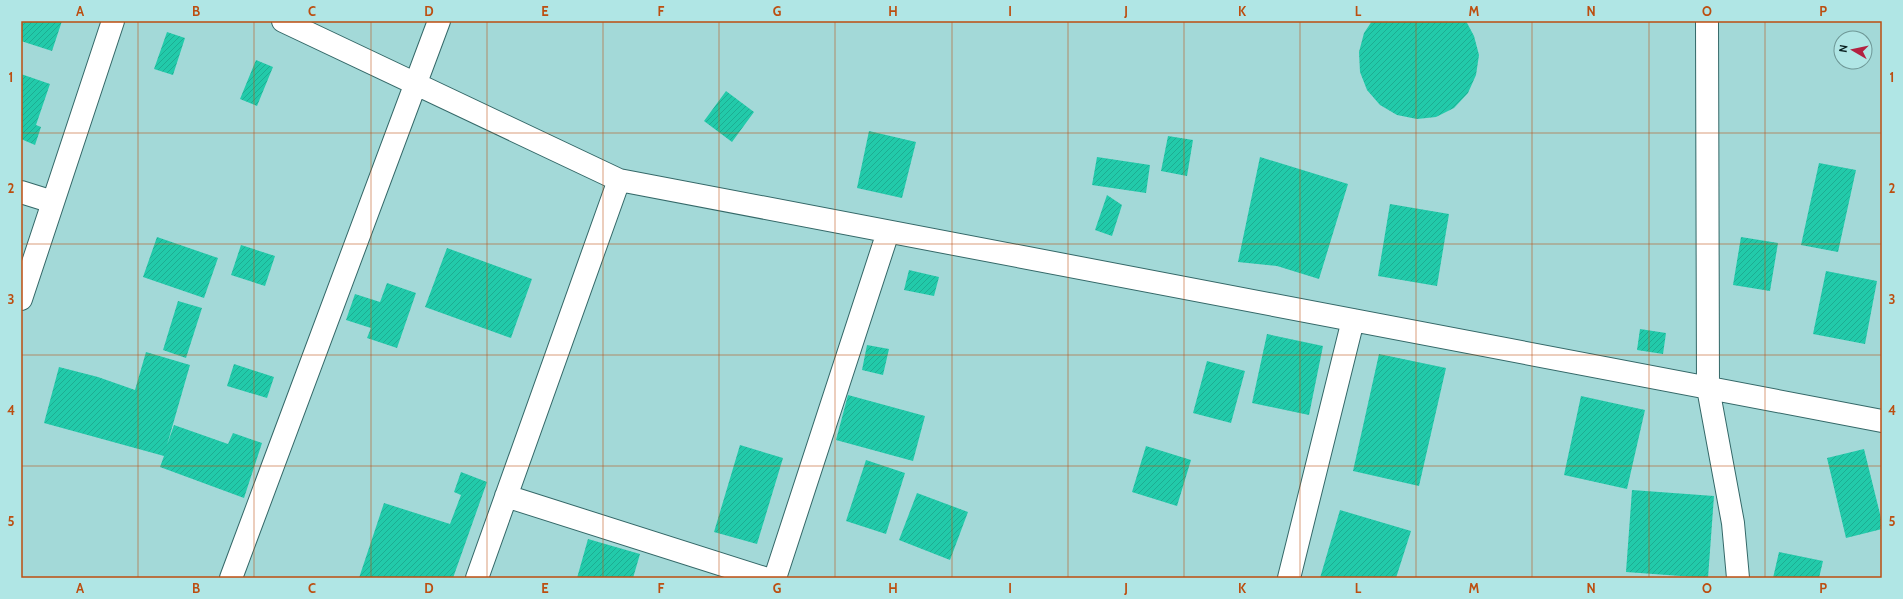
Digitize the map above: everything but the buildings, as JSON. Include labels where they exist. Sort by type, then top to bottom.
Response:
[{"type":"street","points":[[21,299],[113,21]]},
{"type":"street","points":[[283,21],[619,180],[1882,421]]},
{"type":"street","points":[[231,578],[439,21]]},
{"type":"street","points":[[1707,21],[1708,388],[1733,523],[1738,578]]},
{"type":"street","points":[[477,578],[619,180]]},
{"type":"street","points":[[21,192],[53,202]]},
{"type":"street","points":[[775,578],[888,232]]},
{"type":"street","points":[[1289,578],[1353,320]]},
{"type":"street","points":[[506,496],[764,578]]}]
